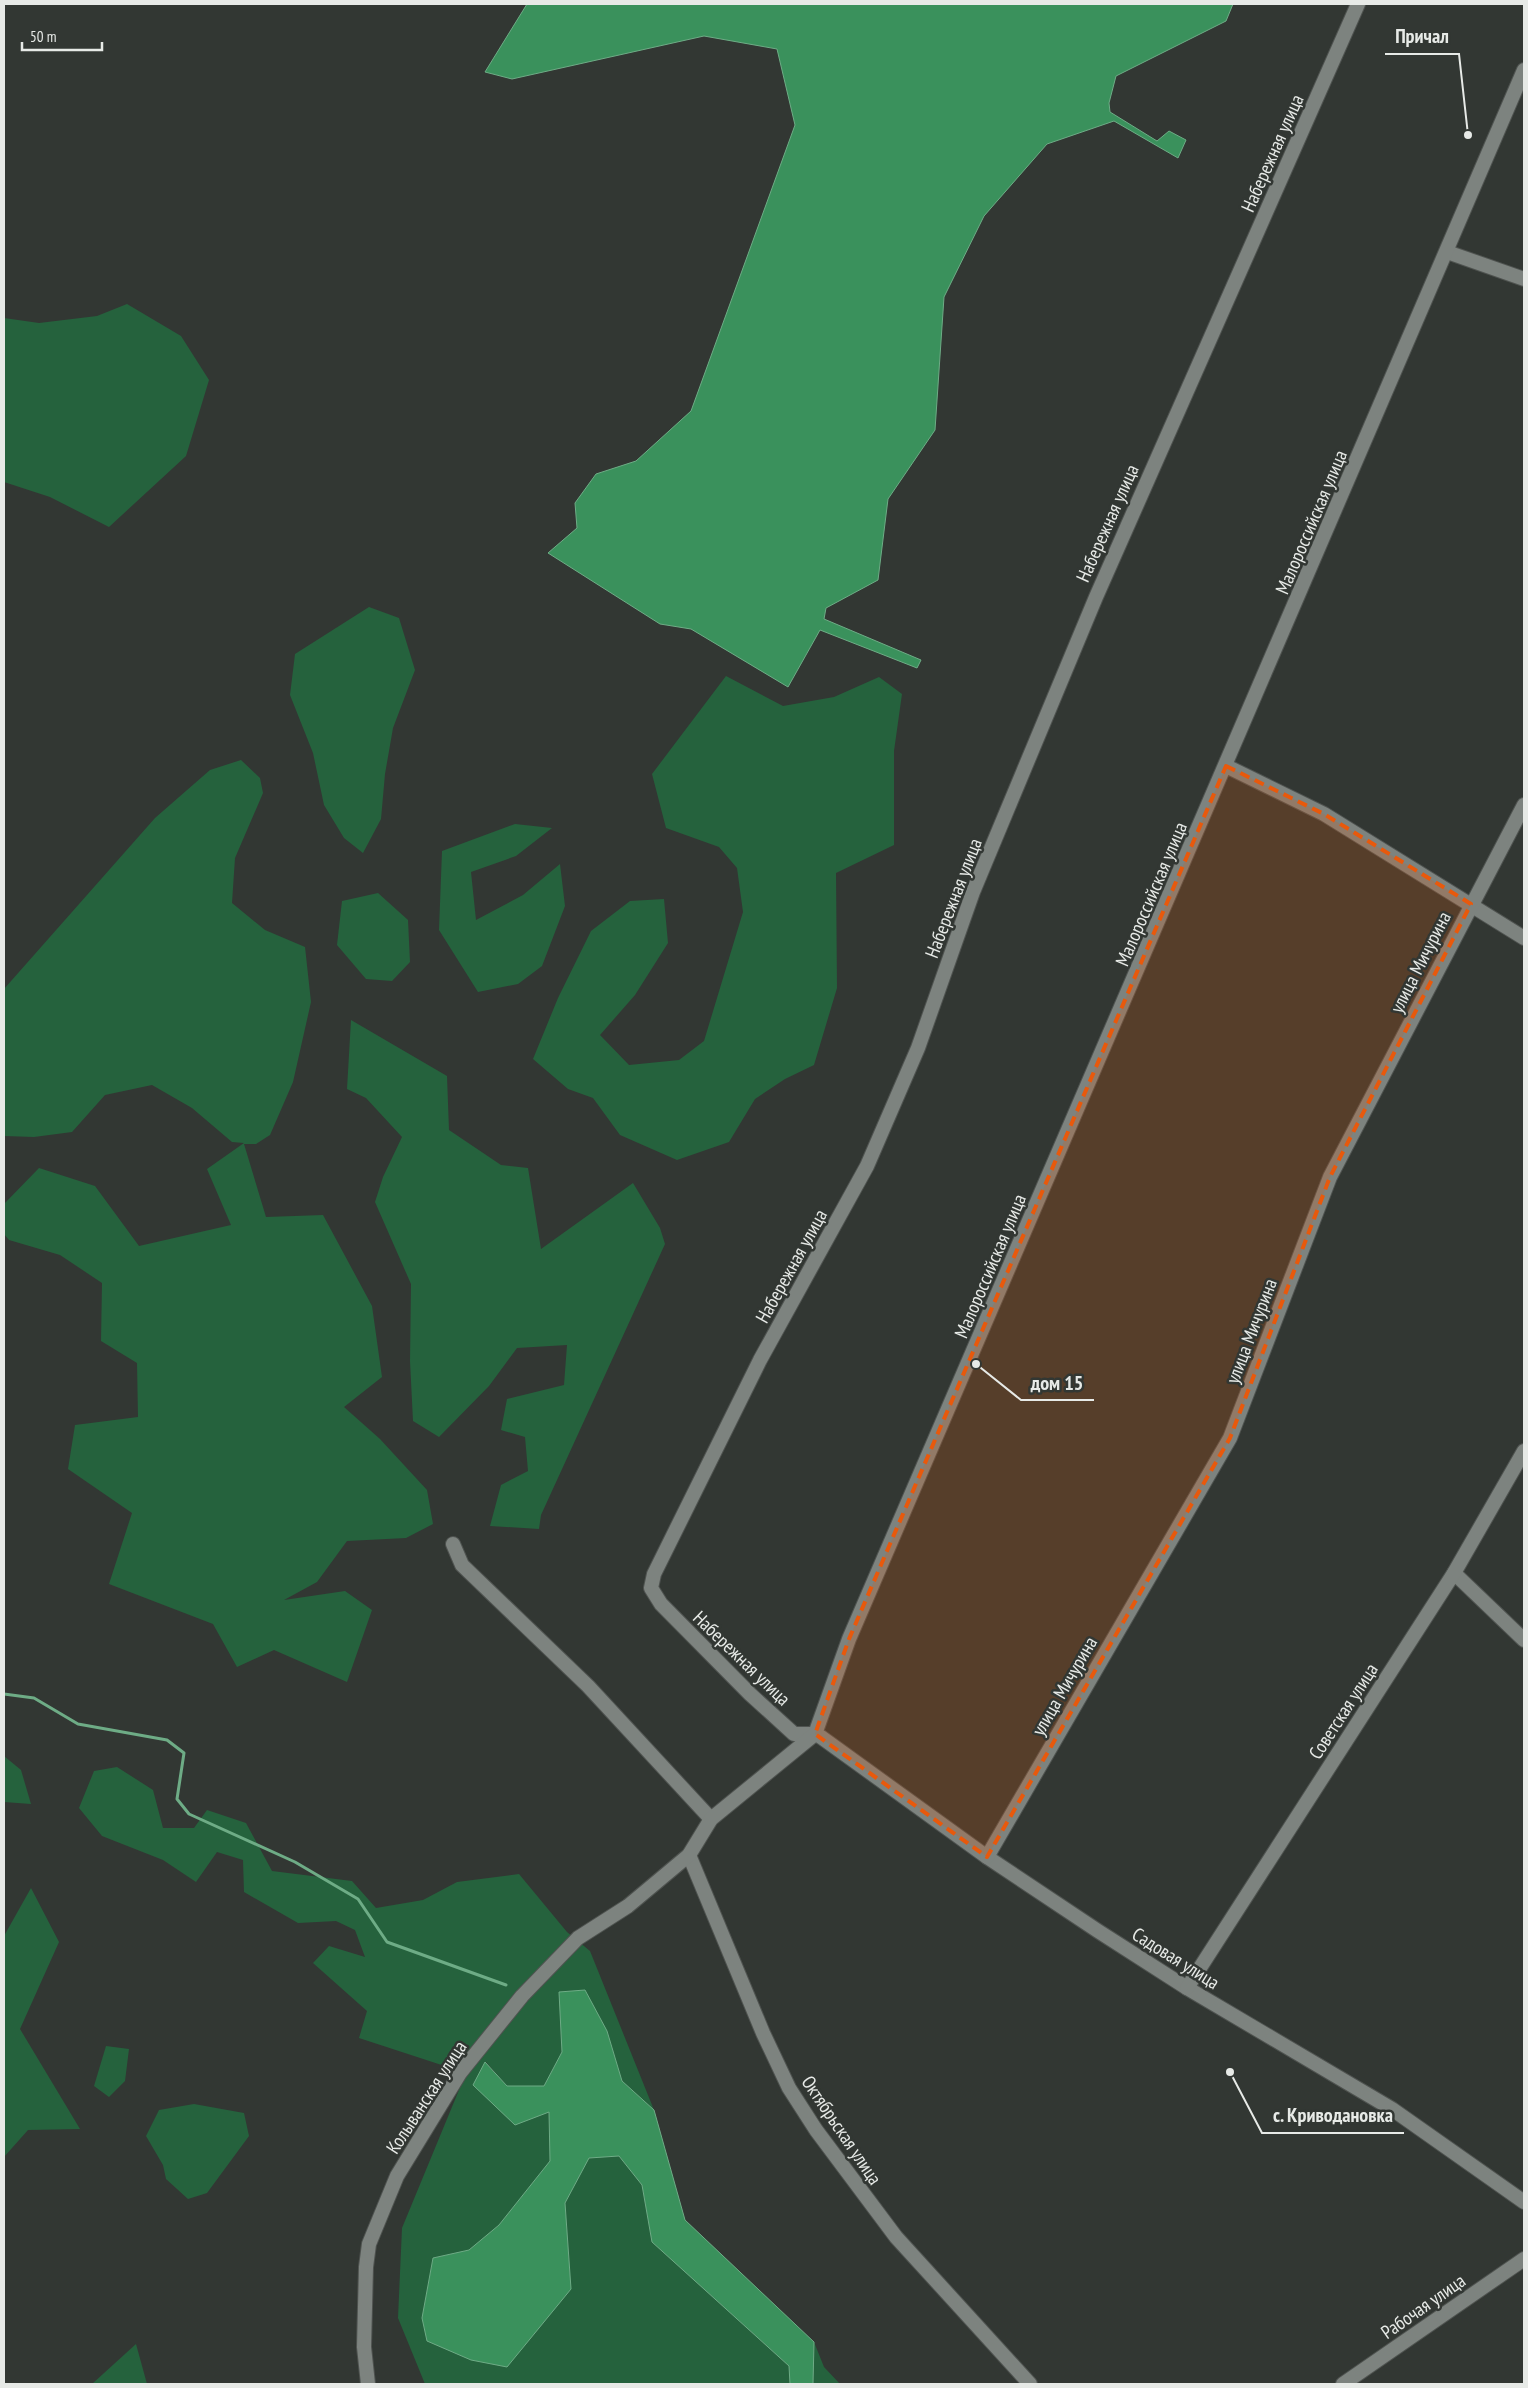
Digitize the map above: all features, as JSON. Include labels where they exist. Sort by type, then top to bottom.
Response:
[{"type":"street","name":"Набережная улица","points":[[815,1734],[794,1734],[750,1694],[660,1604],[652,1588],[654,1574],[760,1360],[867,1166],[918,1048],[973,892],[1096,597],[1358,4]]},
{"type":"street","name":"Малороссийская улица","points":[[815,1734],[853,1631],[1524,70]]},
{"type":"street","points":[[1447,252],[1524,279]]},
{"type":"street","points":[[1226,766],[1324,814],[1524,938]]},
{"type":"street","name":"улица Мичурина","points":[[987,1857],[1230,1438],[1330,1177],[1524,805]]},
{"type":"street","name":"Советская улица","points":[[1186,1988],[1454,1573],[1524,1451]]},
{"type":"street","points":[[453,1544],[462,1565],[588,1686],[711,1819]]},
{"type":"street","points":[[1454,1573],[1524,1640]]},
{"type":"street","name":"Колыванская улица","points":[[368,2384],[364,2347],[366,2267],[369,2244],[397,2176],[460,2073],[522,1996],[578,1938],[628,1906],[688,1855],[711,1819],[815,1734]]},
{"type":"street","name":"Садовая улица","points":[[815,1734],[987,1857],[1186,1988],[1392,2109],[1524,2202]]},
{"type":"street","name":"Октябрьская улица","points":[[688,1855],[789,2088],[820,2136],[896,2237],[1030,2384]]},
{"type":"street","name":"Рабочая улица","points":[[1344,2384],[1524,2258]]},
{"type":"highlighted area","points":[[1226,766],[1324,814],[1471,904],[1330,1177],[1230,1438],[987,1857],[815,1734],[849,1639]]},
{"type":"shaded area","points":[[527,4],[1233,4],[1226,21],[1116,76],[1109,103],[1110,112],[1157,141],[1169,131],[1186,140],[1178,158],[1114,121],[1047,144],[984,216],[944,297],[935,430],[888,499],[878,580],[826,608],[824,619],[921,660],[917,668],[820,630],[788,687],[691,629],[660,624],[548,553],[577,528],[575,503],[596,474],[636,461],[691,411],[795,125],[777,49],[704,36],[512,79],[485,72]]},
{"type":"shaded area","points":[[127,304],[181,336],[209,380],[186,456],[109,527],[50,497],[4,482],[4,318],[39,323],[97,316]]},
{"type":"shaded area","points":[[369,607],[399,618],[415,670],[393,728],[385,774],[381,819],[363,853],[344,838],[324,805],[313,753],[290,695],[295,654]]},
{"type":"shaded area","points":[[726,676],[783,706],[834,697],[879,677],[902,694],[894,751],[894,845],[836,873],[837,988],[814,1065],[785,1079],[755,1099],[729,1142],[677,1160],[620,1135],[593,1098],[568,1089],[533,1059],[558,998],[591,931],[630,901],[664,899],[668,943],[635,995],[600,1035],[629,1065],[679,1060],[704,1041],[743,912],[737,868],[719,847],[666,828],[652,774]]},
{"type":"shaded area","points":[[241,760],[260,778],[263,793],[235,858],[232,903],[265,930],[305,947],[311,1002],[293,1082],[270,1135],[256,1144],[244,1144],[266,1217],[323,1215],[372,1306],[382,1377],[344,1407],[380,1439],[427,1490],[433,1524],[406,1538],[347,1541],[317,1582],[284,1600],[345,1591],[372,1610],[347,1682],[274,1650],[237,1667],[213,1624],[109,1584],[132,1513],[68,1469],[75,1425],[138,1417],[137,1363],[101,1341],[102,1283],[60,1255],[9,1240],[4,1234],[4,1204],[39,1168],[95,1186],[139,1246],[231,1225],[207,1169],[244,1143],[232,1142],[192,1108],[152,1085],[105,1095],[72,1132],[34,1137],[4,1136],[4,989],[155,818],[210,770]]},
{"type":"shaded area","points":[[515,824],[552,828],[516,856],[471,872],[476,920],[523,895],[560,864],[565,906],[542,966],[518,984],[478,992],[439,930],[442,851]]},
{"type":"shaded area","points":[[378,893],[408,920],[410,962],[392,981],[366,979],[337,945],[342,901]]},
{"type":"shaded area","points":[[351,1020],[447,1076],[449,1130],[501,1165],[528,1168],[541,1249],[633,1183],[660,1228],[665,1244],[541,1515],[539,1529],[490,1526],[501,1485],[528,1471],[525,1437],[501,1430],[507,1399],[564,1385],[567,1345],[517,1348],[489,1386],[439,1437],[413,1421],[410,1361],[411,1284],[375,1202],[383,1177],[402,1137],[366,1098],[347,1089]]},
{"type":"shaded area","points":[[4,1756],[21,1770],[31,1804],[4,1802]]},
{"type":"shaded area","points":[[117,1767],[153,1790],[163,1828],[194,1828],[207,1810],[246,1823],[272,1871],[352,1881],[376,1908],[423,1900],[457,1882],[519,1874],[567,1932],[590,1951],[654,2110],[622,2081],[607,2031],[559,1992],[562,2052],[544,2086],[507,2086],[486,2062],[473,2085],[549,2112],[550,2161],[499,2225],[469,2250],[433,2258],[422,2318],[571,2289],[565,2203],[589,2157],[619,2156],[642,2185],[652,2242],[789,2366],[790,2384],[425,2384],[398,2318],[402,2228],[466,2073],[359,2038],[367,2011],[313,1963],[329,1946],[365,1957],[355,1930],[336,1921],[298,1923],[244,1892],[243,1860],[217,1852],[196,1882],[163,1860],[102,1836],[79,1808],[94,1771]]},
{"type":"shaded area","points":[[31,1888],[59,1942],[20,2029],[80,2129],[28,2130],[4,2157],[4,1936]]},
{"type":"shaded area","points":[[585,1990],[607,2031],[622,2081],[654,2110],[685,2220],[814,2342],[813,2384],[790,2384],[789,2366],[652,2242],[642,2185],[619,2156],[589,2158],[565,2203],[571,2289],[507,2367],[471,2360],[427,2341],[422,2318],[433,2258],[469,2250],[499,2225],[550,2161],[549,2112],[515,2125],[473,2085],[485,2062],[507,2086],[544,2086],[562,2052],[559,1992]]},
{"type":"shaded area","points":[[106,2046],[129,2049],[125,2081],[109,2097],[94,2086]]},
{"type":"shaded area","points":[[194,2104],[244,2113],[249,2136],[207,2193],[188,2199],[166,2179],[163,2165],[146,2136],[159,2110]]},
{"type":"shaded area","points":[[814,2342],[824,2367],[840,2384],[813,2384]]},
{"type":"shaded area","points":[[136,2344],[147,2384],[92,2384]]},
{"type":"waterway","points":[[4,1694],[34,1698],[78,1724],[167,1740],[184,1753],[177,1799],[189,1814],[295,1862],[358,1899],[387,1942],[506,1985]]},
{"type":"place","name":"Причал","points":[[1468,135]]},
{"type":"place","name":"дом 15","points":[[976,1364]]},
{"type":"place","name":"с. Криводановка","points":[[1230,2072]]}]
